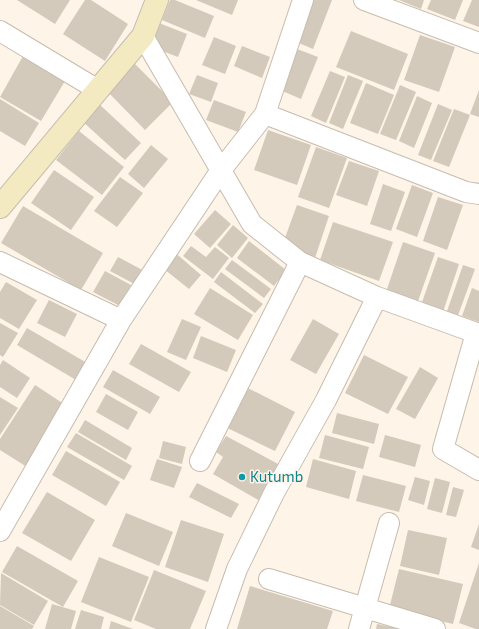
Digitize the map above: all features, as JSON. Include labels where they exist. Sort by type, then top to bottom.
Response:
[{"type":"street","points":[[0,207],[143,36],[157,0]]},
{"type":"street","points":[[0,531],[120,320],[221,170],[265,114],[302,0]]},
{"type":"street","points":[[364,0],[479,43]]},
{"type":"street","points":[[0,31],[98,90]]},
{"type":"street","points":[[143,36],[252,224],[300,262],[377,297],[478,333],[443,449],[479,470]]},
{"type":"street","points":[[265,114],[466,192],[479,194]]},
{"type":"street","points":[[0,262],[120,320]]},
{"type":"street","points":[[200,461],[300,262]]},
{"type":"street","points":[[216,629],[237,569],[274,493],[326,400],[377,297]]},
{"type":"street","points":[[359,629],[389,523]]},
{"type":"street","points":[[269,579],[435,629]]},
{"type":"building","points":[[17,0],[70,0],[55,24]]},
{"type":"building","points":[[85,0],[91,0],[128,24],[105,61],[63,34]]},
{"type":"building","points":[[170,0],[175,0],[214,16],[205,38],[162,20]]},
{"type":"building","points":[[196,0],[238,0],[232,15]]},
{"type":"building","points":[[310,0],[332,0],[313,49],[294,41]]},
{"type":"building","points":[[399,0],[424,0],[421,9]]},
{"type":"building","points":[[431,0],[463,0],[455,20],[427,9]]},
{"type":"building","points":[[472,0],[479,0],[479,27],[463,21]]},
{"type":"building","points":[[159,23],[187,34],[178,57],[149,46]]},
{"type":"building","points":[[351,31],[408,54],[394,90],[336,67]]},
{"type":"building","points":[[420,35],[455,47],[439,92],[404,80]]},
{"type":"building","points":[[214,37],[236,46],[225,74],[202,65]]},
{"type":"building","points":[[242,46],[270,57],[262,78],[234,66]]},
{"type":"building","points":[[297,49],[318,57],[301,99],[280,90]]},
{"type":"building","points":[[23,56],[65,81],[41,121],[0,97]]},
{"type":"building","points":[[133,62],[173,102],[145,130],[105,89]]},
{"type":"building","points":[[330,71],[345,77],[326,123],[311,116]]},
{"type":"building","points":[[197,75],[218,83],[211,102],[189,94]]},
{"type":"building","points":[[348,75],[363,81],[343,129],[329,123]]},
{"type":"building","points":[[366,83],[394,95],[378,134],[350,123]]},
{"type":"building","points":[[400,85],[416,92],[396,140],[380,134]]},
{"type":"building","points":[[479,90],[479,117],[470,114]]},
{"type":"building","points":[[417,96],[432,103],[414,148],[399,141]]},
{"type":"building","points":[[0,99],[39,123],[25,146],[0,131]]},
{"type":"building","points":[[214,100],[246,112],[238,132],[206,120]]},
{"type":"building","points":[[99,104],[141,143],[125,160],[82,121]]},
{"type":"building","points":[[438,104],[452,110],[431,160],[418,155]]},
{"type":"building","points":[[454,109],[470,115],[449,167],[433,161]]},
{"type":"building","points":[[268,130],[311,145],[297,185],[254,170]]},
{"type":"building","points":[[79,131],[124,167],[102,195],[56,160]]},
{"type":"building","points":[[151,145],[168,159],[144,188],[128,174]]},
{"type":"building","points":[[316,147],[347,158],[329,208],[298,197]]},
{"type":"building","points":[[349,161],[379,171],[367,206],[336,195]]},
{"type":"building","points":[[54,170],[94,197],[71,230],[31,203]]},
{"type":"building","points":[[120,177],[143,193],[117,227],[94,211]]},
{"type":"building","points":[[383,184],[405,192],[391,231],[370,224]]},
{"type":"building","points":[[412,185],[433,193],[417,237],[396,229]]},
{"type":"building","points":[[438,197],[463,205],[447,250],[423,241]]},
{"type":"building","points":[[297,205],[329,216],[315,258],[282,246]]},
{"type":"building","points":[[23,206],[103,253],[81,290],[1,243]]},
{"type":"building","points":[[215,210],[231,224],[210,248],[194,234]]},
{"type":"building","points":[[333,222],[393,242],[379,281],[320,260]]},
{"type":"building","points":[[233,225],[248,238],[232,258],[217,245]]},
{"type":"building","points":[[249,241],[286,270],[274,286],[237,258]]},
{"type":"building","points":[[403,242],[435,253],[417,304],[386,292]]},
{"type":"building","points":[[191,246],[206,257],[215,247],[229,258],[213,279],[183,256]]},
{"type":"building","points":[[172,250],[201,275],[189,289],[159,265]]},
{"type":"building","points":[[118,257],[148,273],[140,287],[110,271]]},
{"type":"building","points":[[438,257],[459,264],[443,312],[421,305]]},
{"type":"building","points":[[232,260],[271,289],[264,298],[225,269]]},
{"type":"building","points":[[463,265],[475,269],[457,318],[446,314]]},
{"type":"building","points":[[105,271],[131,285],[120,306],[93,292]]},
{"type":"building","points":[[221,272],[263,304],[255,313],[214,282]]},
{"type":"building","points":[[6,282],[37,300],[19,329],[0,318],[0,292]]},
{"type":"building","points":[[210,288],[253,315],[238,340],[194,314]]},
{"type":"building","points":[[472,288],[479,291],[479,322],[462,316]]},
{"type":"building","points":[[49,300],[77,314],[65,337],[37,323]]},
{"type":"building","points":[[182,319],[201,327],[186,360],[167,352]]},
{"type":"building","points":[[313,319],[339,334],[316,374],[290,360]]},
{"type":"building","points":[[0,323],[18,333],[3,357],[0,355]]},
{"type":"building","points":[[27,328],[87,363],[76,380],[17,345]]},
{"type":"building","points":[[201,336],[236,350],[227,372],[193,358]]},
{"type":"building","points":[[141,344],[191,372],[179,392],[129,364]]},
{"type":"building","points":[[364,355],[408,377],[388,414],[345,393]]},
{"type":"building","points":[[3,360],[30,378],[17,398],[0,387],[0,365]]},
{"type":"building","points":[[420,367],[438,378],[415,419],[396,409]]},
{"type":"building","points":[[113,370],[160,397],[150,414],[103,387]]},
{"type":"building","points":[[35,385],[67,406],[27,467],[0,450],[0,439]]},
{"type":"building","points":[[242,385],[295,412],[275,451],[221,425]]},
{"type":"building","points":[[106,394],[138,412],[128,430],[96,412]]},
{"type":"building","points":[[0,397],[18,408],[0,435]]},
{"type":"building","points":[[337,413],[379,424],[374,444],[332,433]]},
{"type":"building","points":[[85,420],[132,448],[126,460],[78,432]]},
{"type":"building","points":[[76,433],[132,466],[124,480],[67,447]]},
{"type":"building","points":[[325,435],[369,447],[363,469],[319,458]]},
{"type":"building","points":[[385,435],[421,445],[415,467],[379,457]]},
{"type":"building","points":[[226,436],[280,465],[260,501],[213,474],[223,457],[216,452]]},
{"type":"building","points":[[163,441],[186,447],[182,464],[159,458]]},
{"type":"building","points":[[66,451],[120,482],[106,506],[52,475]]},
{"type":"building","points":[[157,459],[182,467],[174,488],[150,480]]},
{"type":"building","points":[[313,459],[356,471],[349,499],[306,487]]},
{"type":"building","points":[[363,475],[406,486],[399,512],[356,501]]},
{"type":"building","points":[[415,477],[430,481],[424,505],[408,500]]},
{"type":"building","points":[[435,478],[450,482],[442,513],[427,509]]},
{"type":"building","points":[[197,483],[239,504],[231,518],[189,497]]},
{"type":"building","points":[[453,487],[464,490],[456,517],[446,515]]},
{"type":"building","points":[[47,492],[95,520],[71,561],[22,533]]},
{"type":"building","points":[[126,513],[173,532],[159,566],[112,546]]},
{"type":"building","points":[[181,520],[224,534],[208,582],[165,567]]},
{"type":"building","points":[[479,524],[479,550],[471,547]]},
{"type":"building","points":[[408,530],[447,538],[439,575],[400,566]]},
{"type":"building","points":[[17,546],[78,581],[63,607],[2,572]]},
{"type":"building","points":[[99,557],[149,577],[131,622],[81,602]]},
{"type":"building","points":[[479,563],[479,629],[476,629],[459,623]]},
{"type":"building","points":[[399,569],[463,584],[453,624],[389,609]]},
{"type":"building","points":[[154,570],[206,591],[190,629],[156,629],[134,620]]},
{"type":"building","points":[[1,573],[48,601],[34,625],[0,605]]},
{"type":"building","points":[[250,586],[333,611],[327,629],[237,629]]},
{"type":"building","points":[[52,604],[76,611],[71,629],[45,629]]},
{"type":"building","points":[[0,606],[34,626],[32,629],[0,629]]},
{"type":"building","points":[[81,610],[104,617],[101,629],[75,629]]},
{"type":"building","points":[[111,621],[133,629],[109,629]]},
{"type":"building","points":[[377,624],[396,628],[396,629],[376,629]]},
{"type":"place","name":"Kutumb","points":[[242,477]]}]
